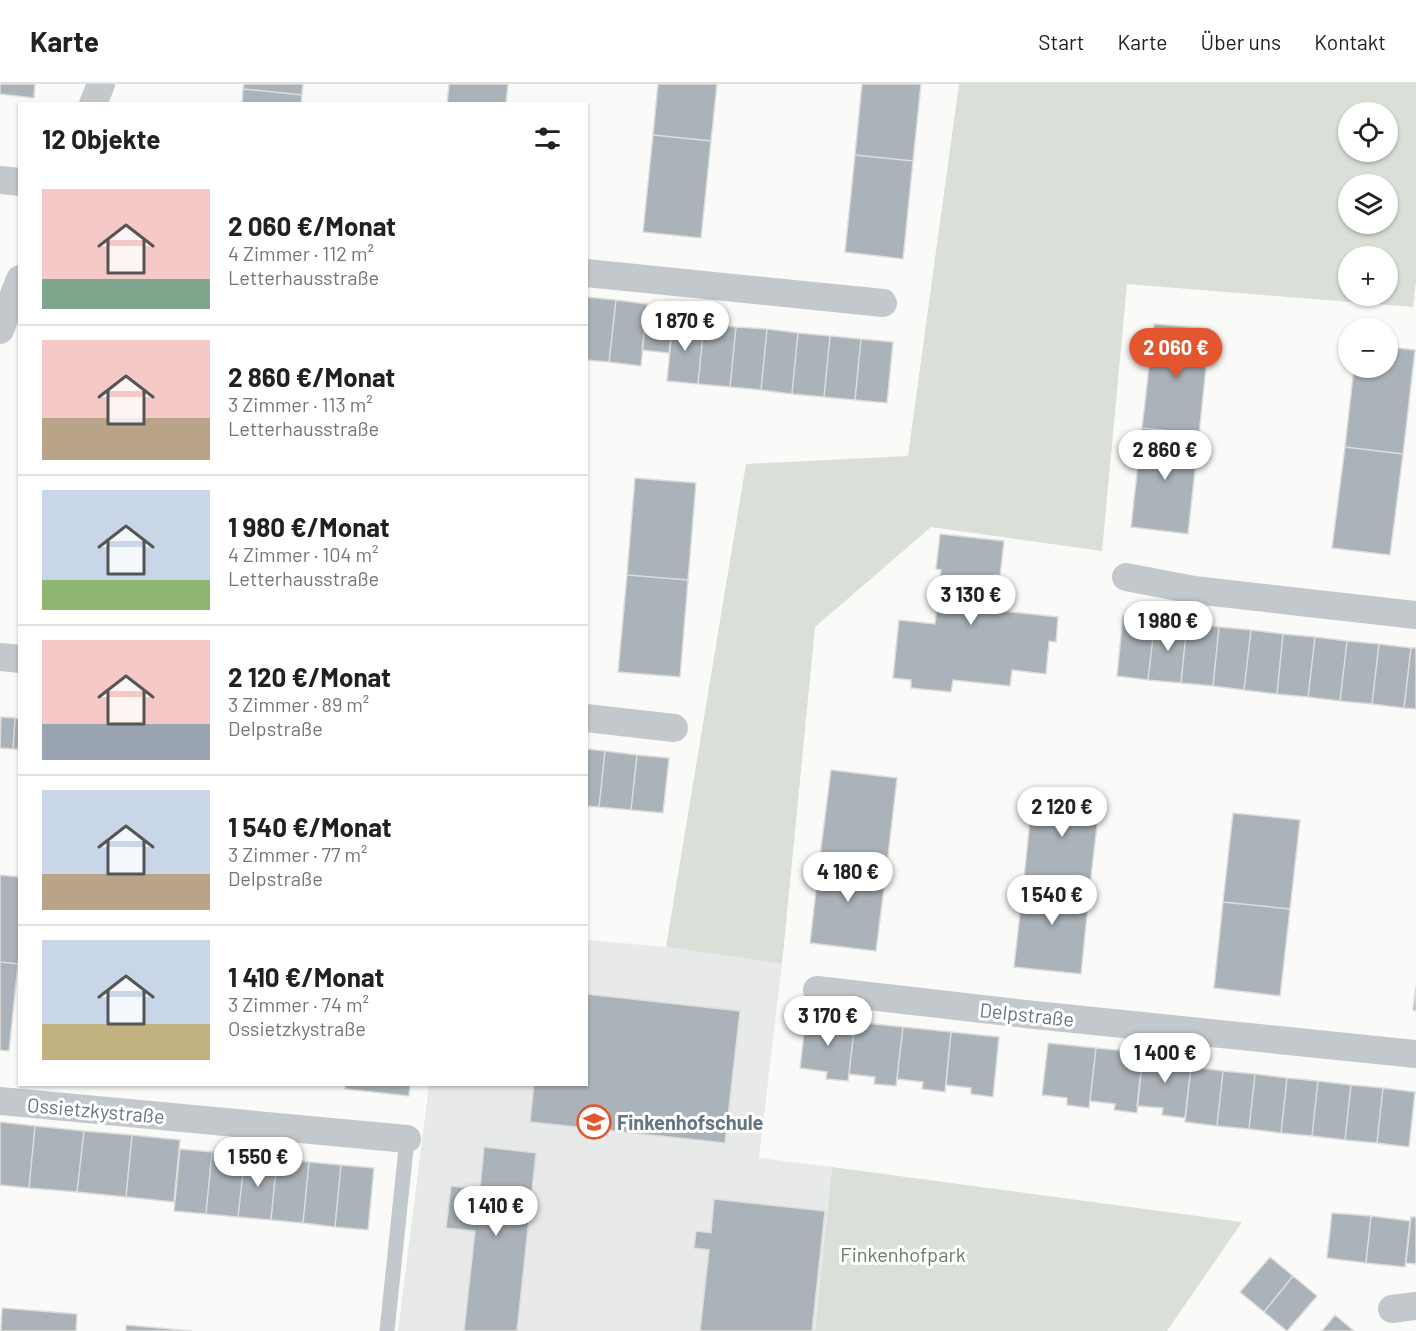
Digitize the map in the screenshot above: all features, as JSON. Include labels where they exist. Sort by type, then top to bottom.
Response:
[{"type":"street","points":[[94,102],[101,84]]},
{"type":"street","points":[[0,180],[18,182]]},
{"type":"street","points":[[588,273],[883,303]]},
{"type":"street","points":[[0,330],[18,284]]},
{"type":"street","points":[[1125,576],[1194,590],[1416,615]]},
{"type":"street","points":[[0,657],[18,659]]},
{"type":"street","points":[[588,718],[674,728]]},
{"type":"street","name":"Delpstraße","points":[[817,990],[1416,1054]]},
{"type":"street","name":"Ossietzkystraße","points":[[0,1101],[407,1139]]},
{"type":"lane","points":[[387,1331],[407,1139]]},
{"type":"shaded area","name":"Finkenhofschule","points":[[588,940],[666,947],[782,964],[759,1158],[832,1167],[815,1331],[398,1331],[429,1086],[588,1086]]},
{"type":"green space","points":[[959,84],[1416,84],[1416,281],[1413,307],[1398,306],[1398,246],[1338,246],[1338,301],[1127,284],[1102,551],[931,527],[815,627],[782,964],[666,947],[746,464],[908,456]]},
{"type":"green space","name":"Finkenhofpark","points":[[832,1167],[1242,1222],[1167,1331],[815,1331]]},
{"type":"building","points":[[0,84],[35,84],[34,98],[0,94]]},
{"type":"building","points":[[244,84],[303,84],[302,95],[243,89]]},
{"type":"building","points":[[449,84],[508,84],[506,102],[447,102]]},
{"type":"building","points":[[658,84],[717,84],[711,141],[653,135]]},
{"type":"building","points":[[862,84],[921,84],[913,161],[855,155]]},
{"type":"building","points":[[243,89],[302,95],[301,102],[242,102]]},
{"type":"building","points":[[653,135],[711,141],[701,238],[643,232]]},
{"type":"building","points":[[855,155],[913,161],[903,259],[845,252]]},
{"type":"building","points":[[588,297],[616,300],[609,362],[588,360]]},
{"type":"building","points":[[616,300],[647,304],[641,366],[609,362]]},
{"type":"building","points":[[646,318],[673,320],[669,353],[642,350]]},
{"type":"building","points":[[673,320],[704,324],[698,384],[667,381]]},
{"type":"building","points":[[704,324],[736,327],[730,387],[698,384]]},
{"type":"building","points":[[1154,324],[1210,329],[1199,434],[1142,428]]},
{"type":"building","points":[[736,327],[767,329],[761,390],[730,387]]},
{"type":"building","points":[[767,329],[798,333],[792,394],[761,390]]},
{"type":"building","points":[[798,333],[830,336],[824,397],[792,394]]},
{"type":"building","points":[[830,336],[861,339],[855,400],[824,397]]},
{"type":"building","points":[[861,339],[893,342],[887,403],[855,400]]},
{"type":"building","points":[[1398,348],[1415,350],[1403,454],[1345,447],[1353,378],[1398,378]]},
{"type":"building","points":[[1142,428],[1199,434],[1188,534],[1131,527]]},
{"type":"building","points":[[1345,447],[1403,454],[1390,555],[1332,548]]},
{"type":"building","points":[[635,478],[696,483],[688,580],[627,575]]},
{"type":"building","points":[[940,534],[1004,541],[1000,576],[995,575],[992,610],[1058,617],[1056,642],[1049,641],[1046,674],[1012,670],[1010,686],[953,680],[951,692],[911,688],[911,680],[893,678],[899,620],[935,624],[941,570],[936,569]]},
{"type":"building","points":[[627,575],[688,580],[680,677],[618,672]]},
{"type":"building","points":[[1123,616],[1155,620],[1148,680],[1117,676]]},
{"type":"building","points":[[1155,620],[1187,623],[1181,683],[1148,680]]},
{"type":"building","points":[[1187,623],[1219,627],[1213,686],[1181,683]]},
{"type":"building","points":[[1219,627],[1251,630],[1244,690],[1213,686]]},
{"type":"building","points":[[1251,630],[1283,634],[1277,694],[1244,690]]},
{"type":"building","points":[[1283,634],[1315,637],[1308,697],[1277,694]]},
{"type":"building","points":[[1315,637],[1347,641],[1340,701],[1308,697]]},
{"type":"building","points":[[1347,641],[1379,644],[1372,704],[1340,701]]},
{"type":"building","points":[[1379,644],[1411,648],[1404,708],[1372,704]]},
{"type":"building","points":[[1411,648],[1416,648],[1416,709],[1404,708]]},
{"type":"building","points":[[1,717],[15,718],[13,749],[0,748]]},
{"type":"building","points":[[15,718],[18,719],[18,749],[13,749]]},
{"type":"building","points":[[588,749],[605,751],[599,807],[588,806]]},
{"type":"building","points":[[605,751],[637,755],[631,810],[599,807]]},
{"type":"building","points":[[637,755],[669,758],[663,813],[631,810]]},
{"type":"building","points":[[831,770],[897,778],[887,864],[820,856]]},
{"type":"building","points":[[1033,792],[1100,799],[1090,885],[1024,878]]},
{"type":"building","points":[[1233,813],[1300,820],[1290,909],[1223,902]]},
{"type":"building","points":[[820,856],[887,864],[876,951],[810,943]]},
{"type":"building","points":[[0,875],[18,877],[18,964],[0,962]]},
{"type":"building","points":[[1024,878],[1090,885],[1081,974],[1014,967]]},
{"type":"building","points":[[1223,902],[1290,909],[1280,996],[1214,988]]},
{"type":"building","points":[[0,962],[18,964],[9,1051],[0,1050]]},
{"type":"building","points":[[1416,986],[1416,1011],[1413,1010]]},
{"type":"building","points":[[588,994],[740,1011],[725,1143],[530,1122],[534,1086],[588,1086]]},
{"type":"building","points":[[806,1016],[855,1022],[848,1081],[826,1079],[827,1072],[800,1068]]},
{"type":"building","points":[[855,1022],[903,1027],[896,1086],[874,1084],[875,1077],[849,1074]]},
{"type":"building","points":[[903,1027],[951,1032],[945,1092],[922,1089],[923,1082],[897,1079]]},
{"type":"building","points":[[951,1032],[999,1037],[993,1097],[971,1094],[971,1088],[946,1085]]},
{"type":"building","points":[[1048,1043],[1096,1048],[1089,1108],[1067,1105],[1067,1098],[1042,1095]]},
{"type":"building","points":[[1096,1048],[1143,1053],[1137,1113],[1114,1110],[1115,1104],[1090,1101]]},
{"type":"building","points":[[1143,1053],[1192,1058],[1185,1118],[1162,1115],[1163,1108],[1137,1106]]},
{"type":"building","points":[[1191,1067],[1223,1071],[1217,1126],[1185,1122]]},
{"type":"building","points":[[1223,1071],[1255,1074],[1249,1129],[1217,1126]]},
{"type":"building","points":[[1255,1074],[1287,1078],[1281,1133],[1249,1129]]},
{"type":"building","points":[[1287,1078],[1318,1081],[1312,1136],[1281,1133]]},
{"type":"building","points":[[1318,1081],[1351,1085],[1345,1140],[1312,1136]]},
{"type":"building","points":[[1351,1085],[1383,1088],[1377,1143],[1345,1140]]},
{"type":"building","points":[[346,1086],[410,1086],[409,1096],[345,1089]]},
{"type":"building","points":[[1383,1088],[1415,1092],[1409,1147],[1377,1143]]},
{"type":"building","points":[[0,1122],[35,1126],[29,1188],[0,1185]]},
{"type":"building","points":[[35,1126],[84,1131],[77,1192],[29,1188]]},
{"type":"building","points":[[84,1131],[132,1135],[126,1197],[77,1192]]},
{"type":"building","points":[[132,1135],[180,1140],[174,1202],[126,1197]]},
{"type":"building","points":[[484,1147],[536,1153],[517,1331],[464,1331],[475,1231],[446,1228],[451,1186],[480,1189]]},
{"type":"building","points":[[180,1149],[212,1152],[206,1214],[174,1211]]},
{"type":"building","points":[[212,1152],[245,1155],[238,1217],[206,1214]]},
{"type":"building","points":[[245,1155],[277,1159],[271,1220],[238,1217]]},
{"type":"building","points":[[277,1159],[309,1162],[303,1223],[271,1220]]},
{"type":"building","points":[[309,1162],[341,1165],[335,1227],[303,1223]]},
{"type":"building","points":[[341,1165],[374,1168],[368,1230],[335,1227]]},
{"type":"building","points":[[714,1199],[825,1211],[812,1331],[700,1331],[709,1250],[694,1248],[696,1231],[711,1233]]},
{"type":"building","points":[[1332,1213],[1371,1216],[1366,1263],[1327,1258]]},
{"type":"building","points":[[1371,1216],[1410,1221],[1405,1267],[1366,1263]]},
{"type":"building","points":[[1411,1217],[1416,1217],[1416,1264],[1406,1263]]},
{"type":"building","points":[[1270,1257],[1293,1276],[1264,1312],[1240,1292]]},
{"type":"building","points":[[1293,1276],[1317,1296],[1287,1331],[1264,1312]]},
{"type":"building","points":[[2,1308],[77,1314],[76,1331],[1,1331]]},
{"type":"building","points":[[1335,1315],[1354,1331],[1322,1331]]},
{"type":"building","points":[[126,1325],[192,1331],[126,1331]]},
{"type":"place","name":"Finkenhofschule","points":[[594,1122]]}]
